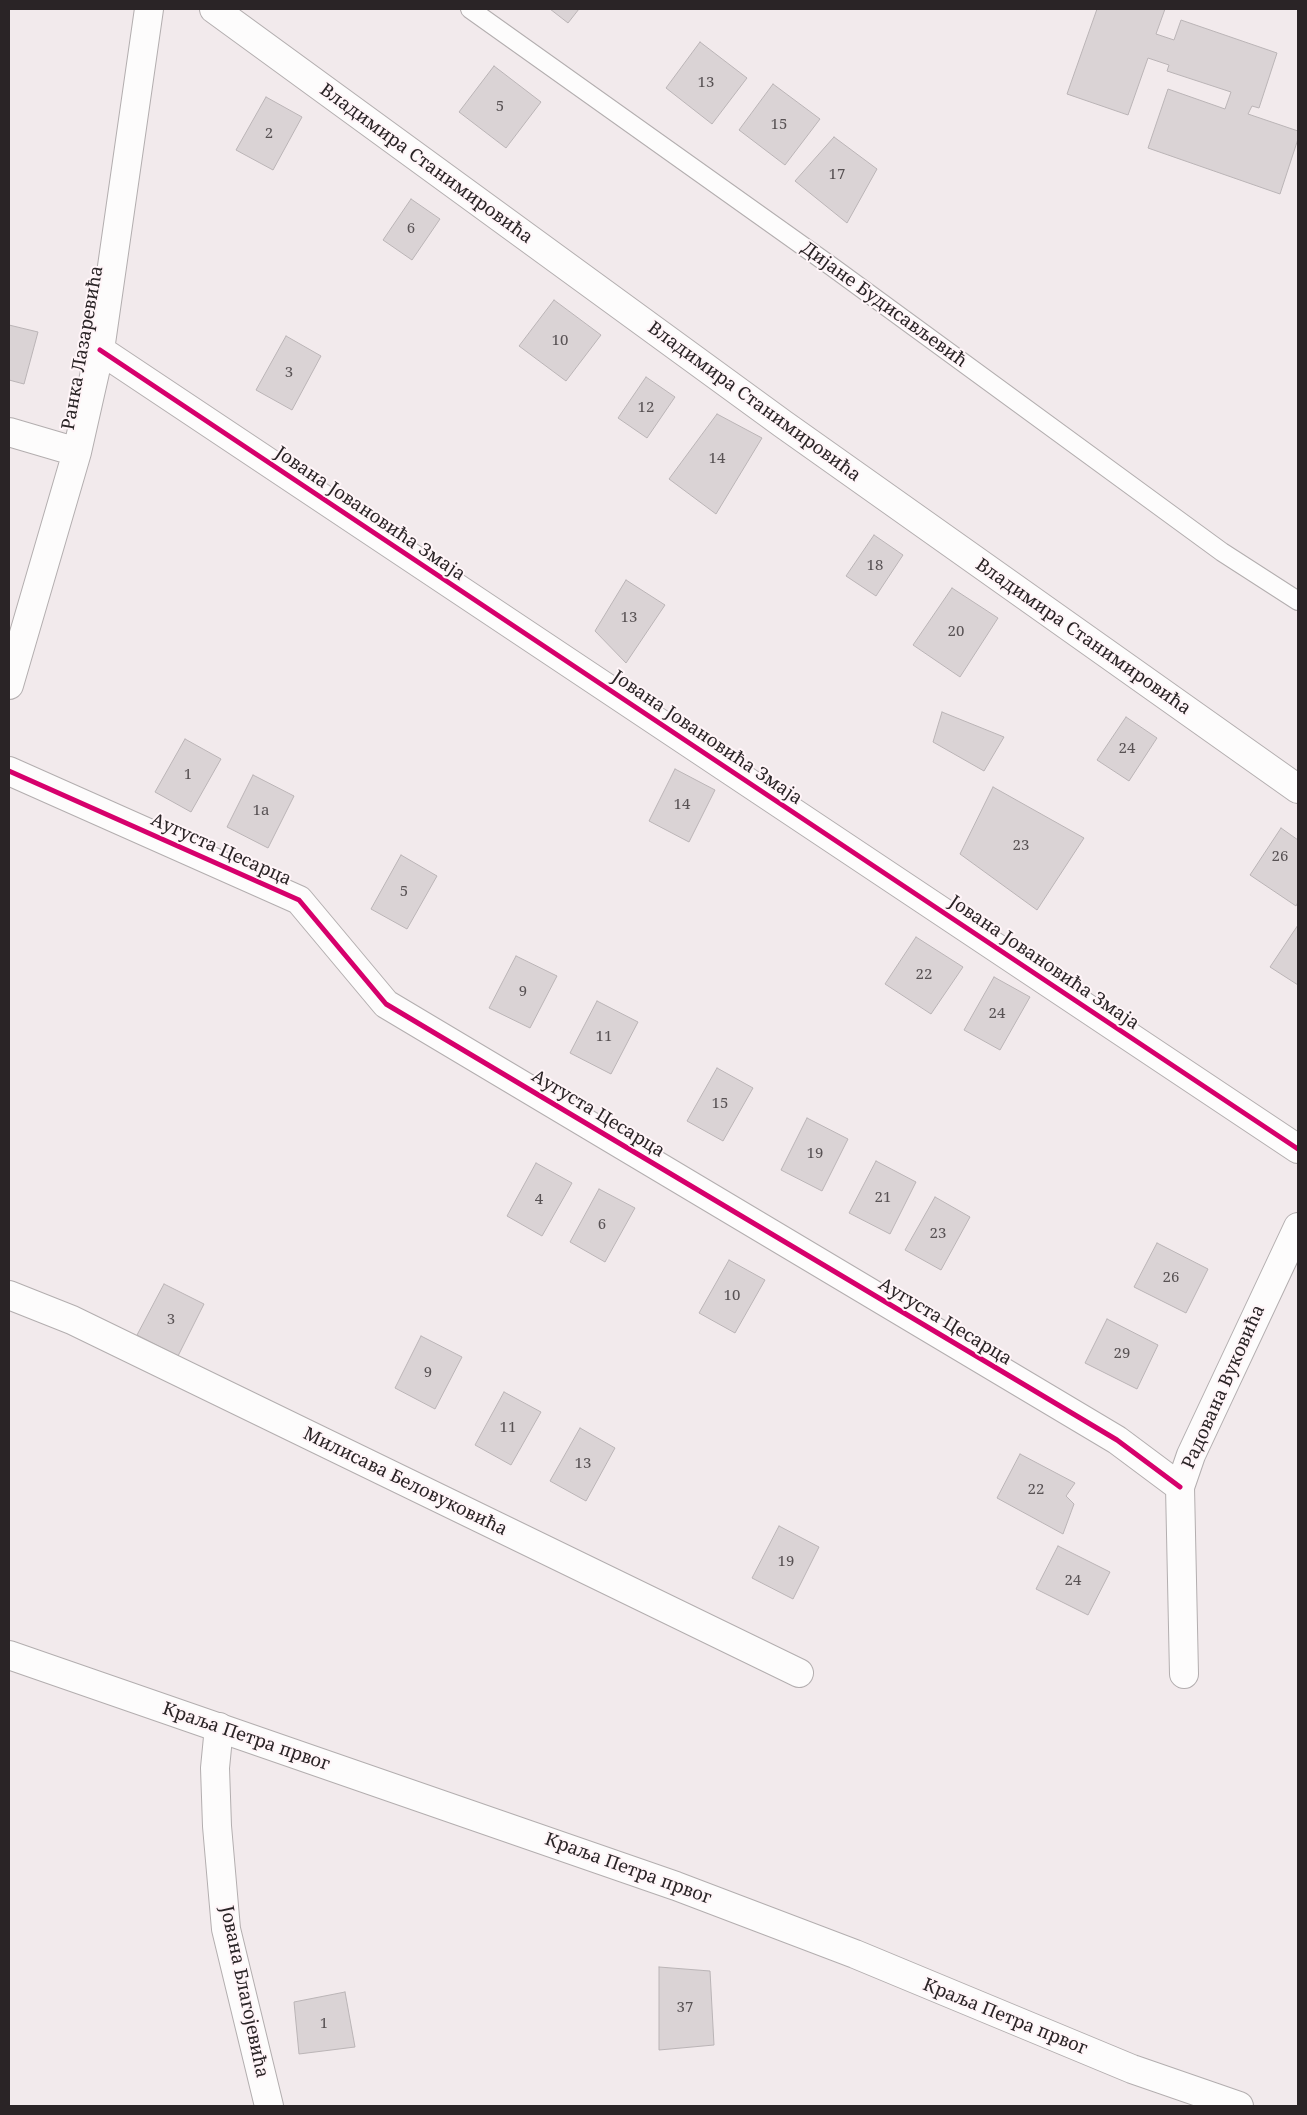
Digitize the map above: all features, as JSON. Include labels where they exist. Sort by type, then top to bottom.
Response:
[{"type":"street","name":"Ранка Лазаревића","points":[[9,685],[77,452],[100,350],[149,9]]},
{"type":"street","name":"Владимира Станимировића","points":[[214,9],[775,418],[1298,789]]},
{"type":"street","name":"Јована Јовановића Змаја","points":[[100,350],[1298,1149]]},
{"type":"street","points":[[9,432],[77,452]]},
{"type":"street","name":"Аугуста Цесарца","points":[[9,771],[299,900],[386,1004],[1117,1440],[1180,1487]]},
{"type":"street","name":"Радована Вуковића","points":[[1184,1674],[1180,1487],[1191,1455],[1298,1226]]},
{"type":"street","name":"Милисава Беловуковића","points":[[9,1295],[72,1320],[799,1673]]},
{"type":"street","name":"Краља Петра првог","points":[[9,1655],[676,1886],[855,1954],[1132,2069],[1239,2106]]},
{"type":"street","name":"Јована Благојевића","points":[[219,1728],[215,1768],[217,1826],[226,1929],[270,2106]]},
{"type":"lane","name":"Дијане Будисављевић","points":[[470,9],[831,266],[1222,552],[1298,601]]},
{"type":"building","points":[[550,9],[579,9],[568,23]]},
{"type":"building","points":[[1097,9],[1165,9],[1156,34],[1174,40],[1181,20],[1277,53],[1259,108],[1252,106],[1248,114],[1298,131],[1298,139],[1280,194],[1148,148],[1168,89],[1225,109],[1231,92],[1167,71],[1169,65],[1148,58],[1128,115],[1067,94]]},
{"type":"building","points":[[700,42],[747,78],[712,124],[666,88]]},
{"type":"building","points":[[494,66],[541,102],[506,148],[459,112]]},
{"type":"building","points":[[773,84],[820,119],[785,165],[739,130]]},
{"type":"building","points":[[266,97],[302,117],[273,170],[236,150]]},
{"type":"building","points":[[834,137],[877,169],[847,223],[795,181]]},
{"type":"building","points":[[411,199],[440,219],[412,260],[383,240]]},
{"type":"building","points":[[554,300],[601,335],[566,381],[519,346]]},
{"type":"building","points":[[9,325],[38,332],[24,384],[9,380]]},
{"type":"building","points":[[286,336],[321,356],[292,410],[256,390]]},
{"type":"building","points":[[646,377],[675,397],[647,438],[618,418]]},
{"type":"building","points":[[717,414],[762,438],[716,514],[669,479]]},
{"type":"building","points":[[874,535],[903,555],[876,596],[846,576]]},
{"type":"building","points":[[626,580],[665,605],[626,663],[595,631]]},
{"type":"building","points":[[952,588],[998,618],[960,677],[913,645]]},
{"type":"building","points":[[942,712],[1004,737],[984,771],[933,742]]},
{"type":"building","points":[[1126,717],[1157,738],[1129,781],[1097,760]]},
{"type":"building","points":[[185,739],[221,759],[191,812],[155,792]]},
{"type":"building","points":[[675,769],[715,790],[689,842],[649,821]]},
{"type":"building","points":[[253,775],[294,796],[268,848],[227,827]]},
{"type":"building","points":[[993,787],[1084,838],[1037,910],[960,854]]},
{"type":"building","points":[[1281,828],[1298,840],[1298,902],[1296,906],[1250,875]]},
{"type":"building","points":[[401,855],[437,876],[407,929],[371,909]]},
{"type":"building","points":[[1298,925],[1298,985],[1270,967]]},
{"type":"building","points":[[916,937],[963,967],[931,1014],[885,984]]},
{"type":"building","points":[[516,956],[557,976],[530,1028],[489,1008]]},
{"type":"building","points":[[994,977],[1030,997],[1000,1050],[964,1030]]},
{"type":"building","points":[[597,1001],[638,1022],[611,1074],[570,1053]]},
{"type":"building","points":[[717,1068],[753,1088],[723,1141],[687,1121]]},
{"type":"building","points":[[807,1118],[848,1139],[822,1191],[781,1170]]},
{"type":"building","points":[[876,1161],[916,1182],[890,1234],[849,1213]]},
{"type":"building","points":[[536,1163],[572,1183],[542,1236],[507,1216]]},
{"type":"building","points":[[599,1189],[635,1208],[605,1262],[570,1242]]},
{"type":"building","points":[[935,1197],[970,1217],[941,1270],[905,1250]]},
{"type":"building","points":[[1157,1243],[1208,1269],[1186,1313],[1134,1287]]},
{"type":"building","points":[[729,1260],[765,1280],[735,1333],[699,1313]]},
{"type":"building","points":[[164,1284],[204,1304],[178,1356],[137,1335]]},
{"type":"building","points":[[1107,1319],[1158,1345],[1137,1389],[1085,1363]]},
{"type":"building","points":[[421,1336],[462,1357],[435,1409],[395,1388]]},
{"type":"building","points":[[504,1392],[541,1412],[511,1465],[475,1445]]},
{"type":"building","points":[[580,1428],[615,1448],[586,1501],[550,1481]]},
{"type":"building","points":[[1020,1454],[1075,1483],[1066,1496],[1074,1504],[1063,1534],[997,1498]]},
{"type":"building","points":[[779,1526],[819,1547],[793,1599],[752,1578]]},
{"type":"building","points":[[1058,1546],[1110,1572],[1088,1615],[1036,1589]]},
{"type":"building","points":[[659,1967],[710,1971],[714,2045],[659,2050]]},
{"type":"building","points":[[345,1992],[355,2047],[299,2054],[294,2002]]},
{"type":"cycle path","points":[[100,350],[1298,1149]]},
{"type":"cycle path","points":[[9,771],[299,900],[386,1004],[1117,1440],[1180,1487]]}]
